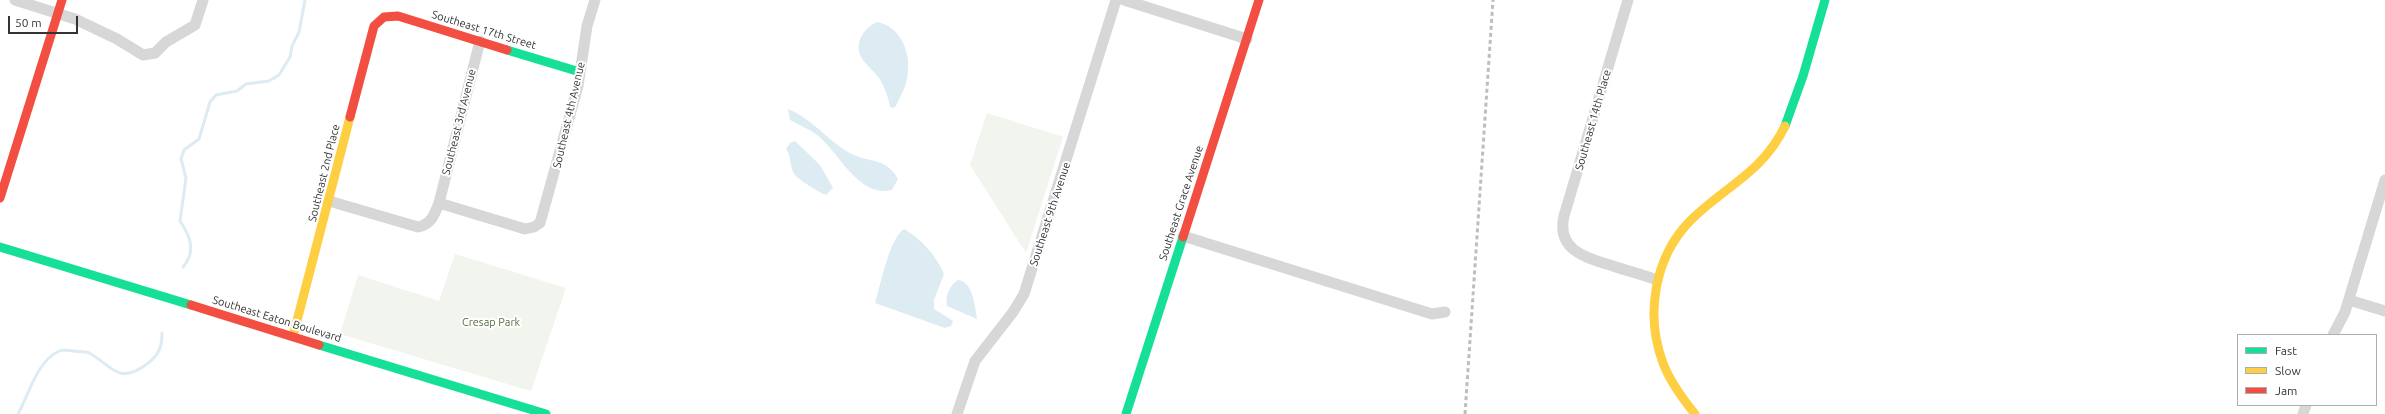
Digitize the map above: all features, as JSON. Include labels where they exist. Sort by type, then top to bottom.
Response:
[{"type":"street","points":[[15,0],[58,13],[117,39],[142,55],[148,55],[161,49],[166,42],[195,25],[203,0]]},
{"type":"street","points":[[0,198],[62,0]]},
{"type":"street","name":"Southeast 4th Avenue","points":[[439,203],[525,228],[534,227],[540,223],[544,213],[580,72],[587,26],[595,0]]},
{"type":"street","name":"Southeast 9th Avenue","points":[[957,414],[975,361],[1013,312],[1024,294],[1116,0]]},
{"type":"street","points":[[1124,0],[1247,39]]},
{"type":"street","name":"Southeast Grace Avenue","points":[[1126,414],[1259,0]]},
{"type":"street","name":"Southeast 14th Place","points":[[1628,0],[1564,216],[1563,228],[1566,240],[1573,250],[1583,257],[1657,280]]},
{"type":"street","points":[[1695,414],[1673,385],[1658,351],[1653,317],[1657,280],[1670,247],[1690,221],[1752,172],[1772,149],[1793,104],[1825,0]]},
{"type":"street","name":"Southeast 17th Street","points":[[381,18],[388,14],[398,16],[580,72]]},
{"type":"street","name":"Southeast 2nd Place","points":[[293,336],[374,26],[381,18]]},
{"type":"street","name":"Southeast 3rd Avenue","points":[[329,201],[418,227],[428,224],[435,215],[439,203],[480,41]]},
{"type":"street","points":[[2333,334],[2349,300],[2385,180]]},
{"type":"street","points":[[1183,236],[1432,314],[1445,312]]},
{"type":"street","name":"Southeast Eaton Boulevard","points":[[0,247],[293,336],[530,412],[546,414]]},
{"type":"street","points":[[2349,300],[2385,311]]},
{"type":"green space","points":[[987,113],[1063,137],[1026,253],[970,165]]},
{"type":"green space","name":"Cresap Park","points":[[455,254],[566,288],[531,391],[340,334],[358,275],[439,301]]},
{"type":"shaded area","points":[[877,22],[894,30],[900,37],[907,54],[908,74],[906,83],[896,106],[893,108],[890,107],[886,92],[879,78],[863,60],[859,51],[860,41],[864,32]]},
{"type":"shaded area","points":[[788,109],[806,119],[846,151],[884,164],[898,179],[892,190],[880,191],[859,181],[817,135],[790,120]]},
{"type":"shaded area","points":[[795,141],[820,165],[833,188],[826,195],[805,183],[793,172],[786,149],[790,143]]},
{"type":"shaded area","points":[[904,229],[916,237],[927,248],[941,267],[944,274],[934,300],[934,309],[953,321],[951,326],[945,328],[875,303],[890,252],[894,242]]},
{"type":"shaded area","points":[[958,280],[963,281],[970,290],[977,319],[947,306],[948,292],[952,285]]},
{"type":"waterway","points":[[183,267],[190,256],[191,250],[187,233],[180,221],[186,178],[181,159],[184,150],[199,139],[210,102],[216,95],[237,91],[246,84],[269,81],[279,75],[290,57],[292,46],[299,32],[305,0]]},
{"type":"waterway","points":[[18,414],[39,370],[51,356],[59,351],[87,352],[115,371],[129,373],[147,364],[157,354],[160,347],[162,333]]},
{"type":"railway","points":[[1465,414],[1493,0]]},
{"type":"traffic: fast","points":[[1785,126],[1803,76],[1825,0]]},
{"type":"traffic: fast","points":[[507,50],[580,72]]},
{"type":"traffic: fast","points":[[1126,414],[1183,237]]},
{"type":"traffic: fast","points":[[0,247],[191,305]]},
{"type":"traffic: fast","points":[[319,345],[546,414]]},
{"type":"traffic: slow","points":[[293,336],[350,117]]},
{"type":"traffic: slow","points":[[1695,414],[1669,377],[1658,345],[1654,306],[1656,287],[1661,268],[1669,250],[1679,234],[1692,219],[1755,167],[1776,142],[1785,126]]},
{"type":"traffic: jam","points":[[0,198],[62,0]]},
{"type":"traffic: jam","points":[[1183,237],[1259,0]]},
{"type":"traffic: jam","points":[[350,117],[374,26],[384,17],[398,16],[507,50]]},
{"type":"traffic: jam","points":[[191,305],[319,345]]}]
